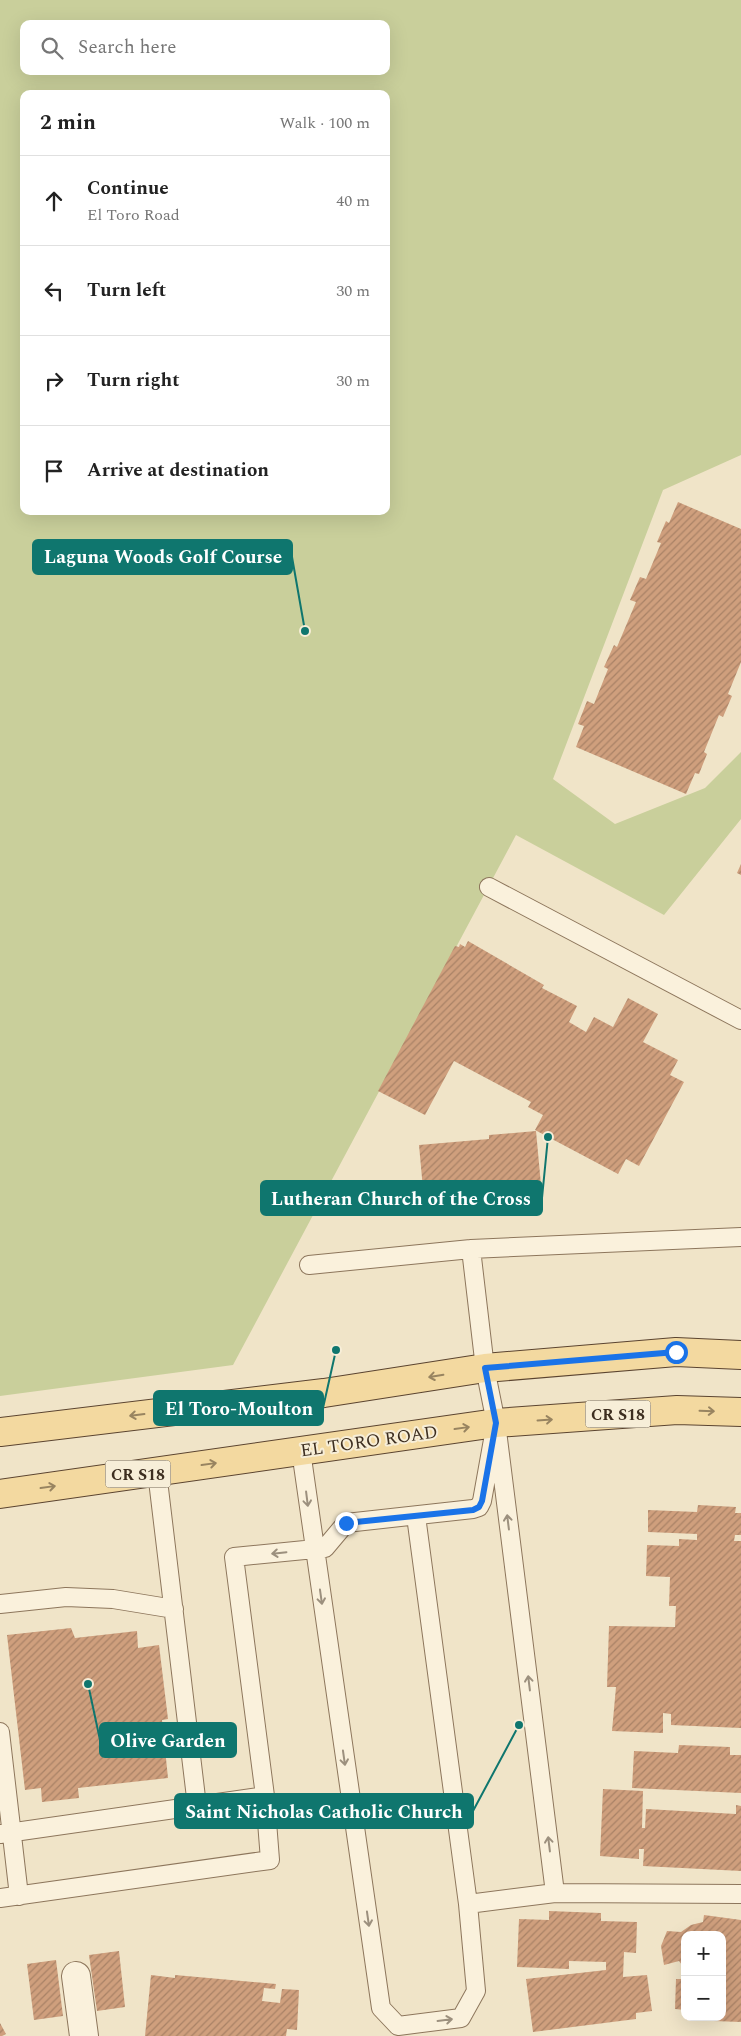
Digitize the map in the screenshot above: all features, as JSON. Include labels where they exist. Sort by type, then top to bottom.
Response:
[{"type":"main road","points":[[0,1432],[324,1393],[485,1368],[676,1352],[741,1356]]},
{"type":"main road","name":"EL TORO ROAD","points":[[0,1494],[496,1423],[677,1410],[741,1412]]},
{"type":"street","points":[[76,1976],[84,2036]]},
{"type":"lane","points":[[489,887],[741,1020]]},
{"type":"lane","points":[[309,1265],[471,1249],[741,1237]]},
{"type":"lane","points":[[471,1249],[485,1368],[496,1423],[556,1892]]},
{"type":"lane","points":[[0,1898],[270,1860],[265,1796],[234,1557],[325,1548],[346,1523],[473,1510],[479,1507],[482,1501],[496,1423]]},
{"type":"lane","points":[[301,1451],[381,2008],[398,2026],[461,2018],[476,1991],[468,1904],[416,1516]]},
{"type":"lane","points":[[158,1472],[197,1806]]},
{"type":"lane","points":[[0,1604],[66,1597],[113,1599],[174,1609]]},
{"type":"lane","points":[[0,1732],[6,1833],[19,1896]]},
{"type":"lane","points":[[6,1833],[265,1796]]},
{"type":"lane","points":[[468,1904],[556,1892],[741,1894]]},
{"type":"green space","points":[[0,0],[741,0],[741,455],[663,490],[553,779],[615,824],[705,788],[741,752],[741,819],[664,915],[516,835],[233,1365],[0,1396]]},
{"type":"building","points":[[678,502],[741,529],[741,662],[728,694],[732,696],[723,717],[719,715],[704,752],[707,754],[699,774],[695,773],[686,794],[576,747],[584,726],[578,724],[587,701],[594,704],[608,669],[604,667],[614,645],[617,647],[636,602],[630,600],[640,577],[646,579],[661,543],[657,542],[666,521],[669,523]]},
{"type":"building","points":[[741,864],[741,875],[737,873]]},
{"type":"building","points":[[468,941],[544,985],[542,988],[577,1006],[569,1022],[586,1032],[594,1017],[613,1027],[628,998],[658,1014],[643,1042],[678,1060],[670,1075],[684,1082],[639,1166],[626,1159],[618,1174],[535,1130],[543,1115],[528,1107],[531,1102],[454,1061],[425,1115],[378,1091],[455,946],[459,947],[460,944],[465,947]]},
{"type":"building","points":[[536,1131],[541,1185],[496,1189],[497,1195],[424,1200],[419,1145],[489,1139],[489,1135]]},
{"type":"building","points":[[698,1505],[736,1507],[735,1513],[741,1513],[741,1535],[735,1535],[734,1541],[741,1541],[741,1728],[671,1725],[671,1714],[663,1713],[663,1733],[612,1731],[616,1687],[607,1687],[609,1626],[675,1627],[676,1606],[669,1606],[670,1577],[646,1576],[647,1545],[679,1546],[679,1539],[697,1540],[697,1534],[648,1532],[648,1510],[697,1512]]},
{"type":"building","points":[[71,1628],[75,1638],[137,1631],[138,1648],[159,1645],[168,1719],[162,1720],[168,1778],[78,1788],[79,1798],[42,1802],[41,1788],[25,1790],[7,1635]]},
{"type":"building","points":[[679,1745],[730,1747],[730,1755],[741,1755],[741,1793],[632,1788],[634,1751],[678,1753]]},
{"type":"building","points":[[603,1789],[643,1791],[642,1828],[645,1828],[646,1809],[736,1814],[736,1805],[741,1806],[741,1871],[643,1866],[644,1849],[639,1849],[639,1859],[600,1856]]},
{"type":"building","points":[[549,1911],[601,1913],[601,1921],[637,1922],[636,1953],[624,1952],[623,1977],[647,1975],[652,2011],[636,2013],[636,2019],[533,2032],[526,1979],[606,1970],[606,1962],[569,1961],[569,1969],[517,1967],[519,1919],[549,1920]]},
{"type":"building","points":[[704,1915],[741,1920],[741,2022],[714,2021],[726,2021],[726,1931],[682,1931],[691,1925],[703,1922]]},
{"type":"building","points":[[667,1931],[681,1932],[681,1964],[679,1961],[664,1965],[661,1946]]},
{"type":"building","points":[[119,1951],[125,2007],[97,2011],[89,1955]]},
{"type":"building","points":[[56,1960],[63,2016],[34,2020],[27,1964]]},
{"type":"building","points":[[151,1975],[175,1978],[175,1975],[276,1984],[275,1989],[264,1988],[262,2001],[280,2003],[282,1989],[299,1990],[297,2030],[287,2029],[286,2036],[145,2036]]},
{"type":"building","points":[[676,1979],[681,1979],[681,2010],[675,2009]]},
{"type":"building","points":[[0,2023],[6,2034],[2,2036],[0,2036]]},
{"type":"place","name":"Laguna Woods Golf Course","points":[[305,631]]},
{"type":"place","name":"Lutheran Church of the Cross","points":[[548,1137]]},
{"type":"place","name":"El Toro-Moulton","points":[[336,1350]]},
{"type":"place","name":"Olive Garden","points":[[88,1684]]},
{"type":"place","name":"Saint Nicholas Catholic Church","points":[[519,1725]]},
{"type":"route","points":[[346,1523],[473,1510],[479,1507],[482,1501],[496,1423],[485,1368],[676,1352]]}]
